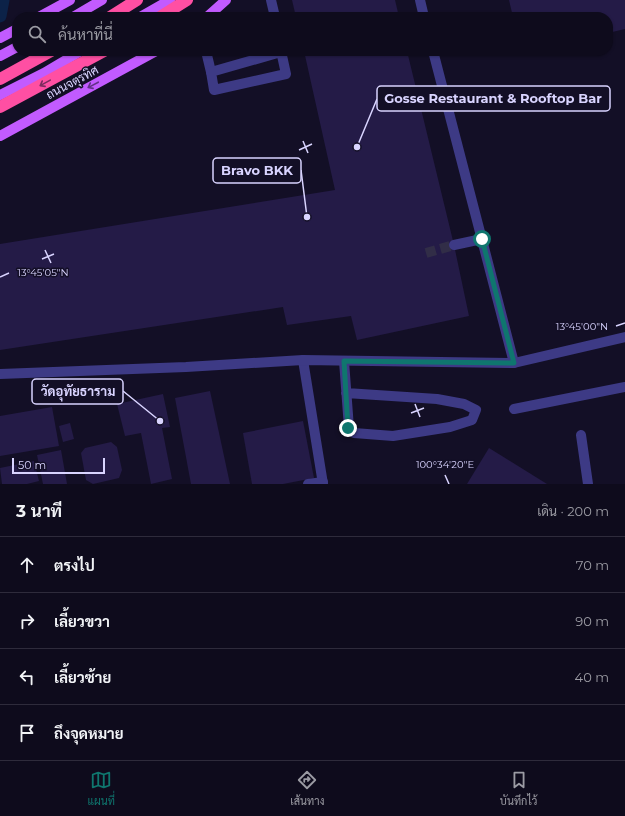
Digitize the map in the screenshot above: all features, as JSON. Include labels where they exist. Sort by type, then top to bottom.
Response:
[{"type":"highway","points":[[118,12],[137,0]]},
{"type":"highway","points":[[168,12],[187,0]]},
{"type":"highway","points":[[0,79],[41,56]]},
{"type":"highway","points":[[0,108],[95,56]]},
{"type":"main road","points":[[48,12],[70,0]]},
{"type":"main road","points":[[82,12],[102,0]]},
{"type":"main road","points":[[149,12],[170,0]]},
{"type":"main road","points":[[213,12],[226,0]]},
{"type":"main road","points":[[0,38],[12,32]]},
{"type":"main road","points":[[0,56],[12,50]]},
{"type":"main road","name":"ถนนจตุรทิศ","points":[[0,95],[44,73],[73,56]]},
{"type":"main road","name":"ถนนจตุรทิศ","points":[[0,136],[147,56]]},
{"type":"street","points":[[271,0],[274,12]]},
{"type":"street","points":[[420,0],[423,12]]},
{"type":"street","points":[[207,56],[214,90],[286,74],[282,56]]},
{"type":"street","points":[[211,72],[267,56]]},
{"type":"street","points":[[434,56],[514,363]]},
{"type":"street","points":[[454,245],[482,239]]},
{"type":"street","points":[[0,374],[186,367],[303,360],[514,363],[625,337]]},
{"type":"street","points":[[303,360],[323,483],[308,484]]},
{"type":"street","points":[[344,361],[348,428],[354,433],[393,436],[450,427],[472,420],[476,410],[464,404],[437,398],[346,394]]},
{"type":"street","points":[[514,409],[625,387]]},
{"type":"street","points":[[581,435],[588,484]]},
{"type":"building","points":[[292,0],[395,0],[398,12],[295,12]]},
{"type":"building","points":[[509,0],[625,0],[625,29],[613,32],[613,12],[512,12]]},
{"type":"building","points":[[305,56],[408,56],[454,245],[469,316],[357,340],[351,316],[287,325],[283,307],[0,350],[0,244],[335,190]]},
{"type":"building","points":[[210,391],[230,484],[191,484],[175,398]]},
{"type":"building","points":[[163,394],[170,427],[162,428],[172,479],[151,484],[141,433],[125,436],[117,404]]},
{"type":"building","points":[[52,407],[59,446],[0,456],[0,416]]},
{"type":"building","points":[[303,421],[314,478],[283,484],[252,484],[243,433]]},
{"type":"building","points":[[70,423],[74,439],[63,442],[59,426]]},
{"type":"building","points":[[111,442],[117,447],[122,470],[119,478],[93,484],[86,480],[81,453],[85,448]]},
{"type":"building","points":[[489,448],[547,484],[467,484]]},
{"type":"building","points":[[61,450],[67,484],[43,484],[37,455]]},
{"type":"building","points":[[34,461],[39,481],[27,484],[2,484],[0,468]]},
{"type":"waterway","points":[[0,16],[3,0]]},
{"type":"tunnel","points":[[426,253],[454,245]]},
{"type":"place","name":"Gosse Restaurant & Rooftop Bar","points":[[357,147]]},
{"type":"place","name":"Bravo BKK","points":[[307,217]]},
{"type":"place","name":"วัดอุทัยธาราม","points":[[160,421]]},
{"type":"route","points":[[348,428],[344,361],[514,363],[482,239]]}]
